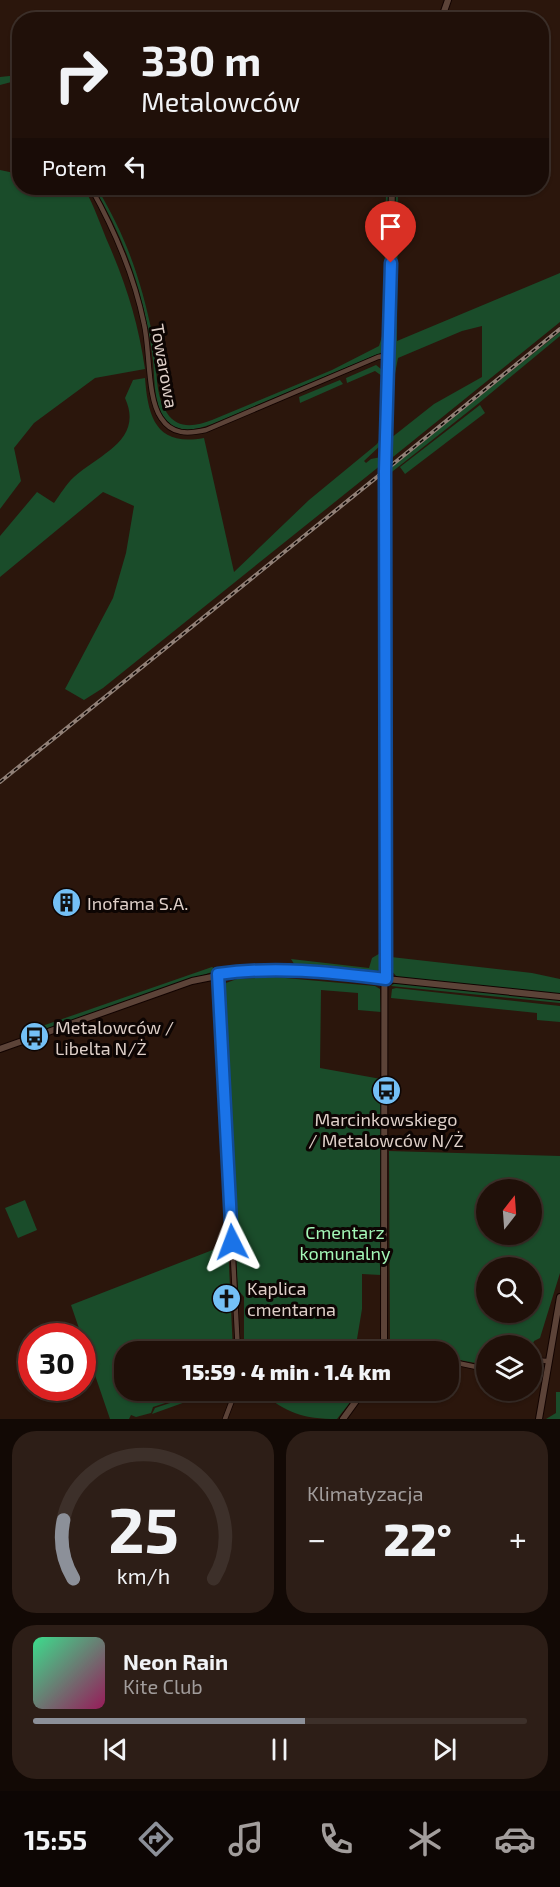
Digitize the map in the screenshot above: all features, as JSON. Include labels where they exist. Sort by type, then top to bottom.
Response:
[{"type":"street","name":"Towarowa","points":[[95,195],[116,236],[135,290],[146,334],[156,410],[164,423],[175,431],[192,433],[206,430],[378,357],[389,355]]},
{"type":"street","points":[[386,1341],[385,471],[392,195]]},
{"type":"street","points":[[0,1049],[184,983],[218,974],[279,969],[560,997]]},
{"type":"street","points":[[218,974],[237,1341]]},
{"type":"street","points":[[539,1419],[547,1361],[560,1296]]},
{"type":"street","points":[[542,1361],[547,1361]]},
{"type":"street","points":[[459,1363],[476,1366]]},
{"type":"street","points":[[225,1419],[232,1401]]},
{"type":"street","points":[[343,1419],[356,1401]]},
{"type":"green space","points":[[12,76],[12,82],[0,85],[0,77]]},
{"type":"green space","points":[[0,170],[12,173],[12,195],[88,195],[126,290],[139,336],[145,369],[95,378],[34,423],[14,448],[21,481],[0,509]]},
{"type":"green space","points":[[98,195],[101,195],[108,206],[132,260],[153,337],[160,396],[167,413],[176,422],[194,425],[212,420],[332,370],[379,346],[383,333],[386,195],[390,195],[387,347],[383,352],[212,424],[190,429],[173,426],[163,416],[157,401],[150,338],[140,293],[116,228]]},
{"type":"green space","points":[[394,195],[398,195],[397,341],[560,273],[560,322],[388,461]],"holes":[[[482,326],[482,377],[434,404],[391,438],[394,379],[398,358],[462,331]]]},
{"type":"green space","points":[[560,332],[560,336],[388,475],[388,470]]},
{"type":"green space","points":[[376,365],[386,373],[383,443],[364,461],[366,463],[371,459],[381,457],[381,465],[103,688],[84,700],[65,689],[113,598],[126,553],[134,506],[103,492],[0,577],[0,536],[37,492],[54,503],[74,477],[116,445],[129,425],[125,398],[133,380],[145,378],[152,416],[165,433],[175,438],[188,440],[204,438],[234,572],[309,500],[377,444],[381,437],[382,376],[375,371],[347,383],[346,378]]},
{"type":"green space","points":[[340,380],[343,384],[300,403],[299,397]]},
{"type":"green space","points":[[480,405],[485,413],[405,474],[400,467]]},
{"type":"green space","points":[[382,952],[380,968],[377,972],[368,974],[296,967],[291,959],[369,968],[372,958]]},
{"type":"green space","points":[[391,957],[532,973],[560,979],[560,994],[397,977],[390,969]]},
{"type":"green space","points":[[212,967],[215,969],[212,972],[26,1036],[19,1034]]},
{"type":"green space","points":[[273,972],[368,980],[367,982],[313,977],[259,976],[223,981],[226,976]]},
{"type":"green space","name":"Cmentarz komunalny","points":[[274,977],[375,986],[380,989],[381,1012],[358,1010],[358,993],[321,990],[320,1068],[381,1079],[381,1275],[362,1274],[362,1309],[357,1341],[244,1341],[244,1297],[238,1290],[223,984],[237,979]]},
{"type":"green space","points":[[395,983],[560,1000],[560,1003],[391,986]]},
{"type":"green space","points":[[392,989],[560,1006],[560,1022],[537,1020],[537,1013],[391,998]]},
{"type":"green space","points":[[389,1151],[560,1156],[560,1273],[541,1335],[476,1335],[476,1363],[459,1360],[459,1341],[390,1341]]},
{"type":"green space","points":[[25,1200],[37,1230],[18,1238],[5,1208]]},
{"type":"green space","points":[[228,1244],[233,1341],[114,1341],[114,1401],[171,1401],[153,1407],[151,1413],[136,1417],[131,1415],[129,1419],[110,1419],[96,1378],[96,1323],[77,1323],[71,1305]]},
{"type":"green space","points":[[556,1392],[560,1392],[560,1419],[546,1419],[556,1413]]},
{"type":"green space","points":[[176,1401],[188,1401],[152,1414],[155,1408]]},
{"type":"green space","points":[[273,1401],[351,1401],[337,1419],[305,1416]]},
{"type":"railway","points":[[0,782],[560,329]]},
{"type":"place","name":"Inofama S.A.","points":[[66,903]]},
{"type":"place","name":"Metalowców / Libelta N/Ż","points":[[34,1037]]},
{"type":"place","name":"Marcinkowskiego / Metalowców N/Ż","points":[[386,1090]]},
{"type":"place","name":"Kaplica cmentarna","points":[[226,1298]]},
{"type":"route","points":[[232,1242],[218,974],[252,969],[287,969],[386,979],[385,471],[391,263]]}]
